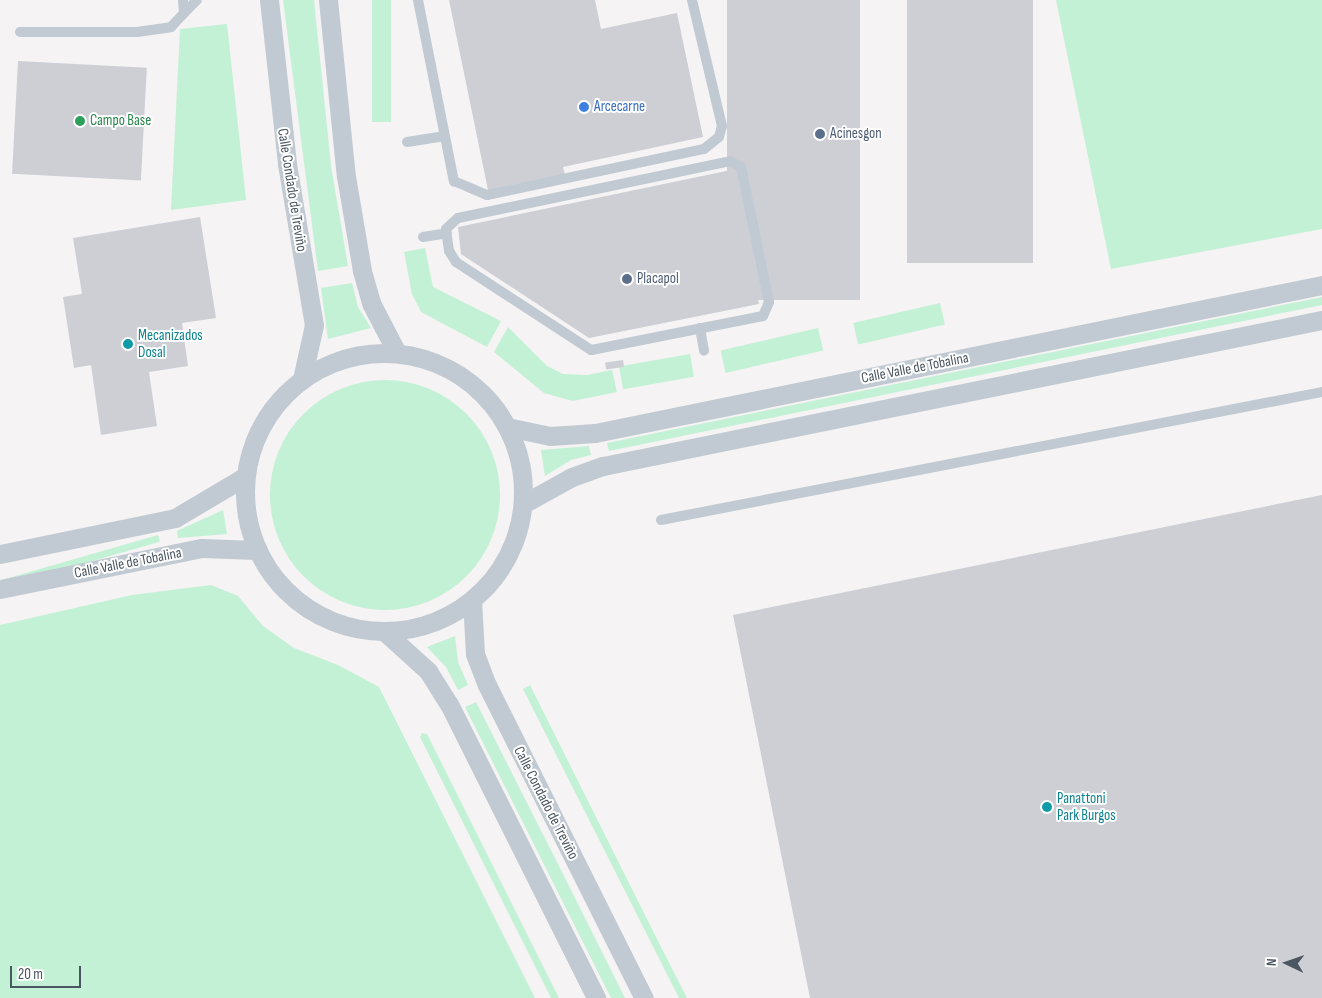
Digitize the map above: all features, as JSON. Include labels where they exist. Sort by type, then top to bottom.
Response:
[{"type":"street","name":"Calle Condado de Treviño","points":[[269,0],[285,154],[314,325],[302,379]]},
{"type":"street","points":[[328,0],[346,176],[362,271],[371,303],[397,353]]},
{"type":"street","name":"Calle Valle de Tobalina","points":[[507,427],[550,436],[595,433],[1322,285]]},
{"type":"street","points":[[523,504],[572,477],[603,466],[1322,320]]},
{"type":"street","points":[[397,353],[435,362],[469,382],[507,427],[519,460],[523,504],[519,526],[502,567],[472,600],[446,618],[416,628],[385,632],[336,624],[313,613],[279,584],[257,550],[246,514],[246,476],[255,439],[275,405],[302,379],[340,360],[364,354],[397,353]]},
{"type":"street","points":[[0,554],[174,518],[246,476]]},
{"type":"street","name":"Calle Valle de Tobalina","points":[[0,589],[202,548],[257,550]]},
{"type":"street","name":"Calle Condado de Treviño","points":[[472,600],[475,654],[486,684],[644,998]]},
{"type":"street","points":[[385,632],[414,656],[449,704],[596,998]]},
{"type":"lane","points":[[183,0],[184,13]]},
{"type":"lane","points":[[20,32],[138,32],[171,27],[197,0]]},
{"type":"lane","points":[[418,0],[454,182],[488,195],[704,148],[719,137],[722,126],[692,0]]},
{"type":"lane","points":[[407,142],[444,136]]},
{"type":"lane","points":[[736,162],[741,167],[769,302],[763,316],[700,328],[591,350],[583,347],[456,262],[449,251],[447,233],[451,223],[458,218],[736,162]]},
{"type":"lane","points":[[423,237],[447,233]]},
{"type":"lane","points":[[700,328],[704,351]]},
{"type":"lane","points":[[661,520],[1322,392]]},
{"type":"green space","points":[[283,0],[314,0],[331,166],[348,266],[318,271]]},
{"type":"green space","points":[[372,0],[391,0],[391,122],[372,122]]},
{"type":"green space","points":[[1056,0],[1322,0],[1322,229],[1111,269]]},
{"type":"green space","points":[[227,24],[246,200],[171,210],[180,29]]},
{"type":"green space","points":[[425,248],[433,287],[501,321],[487,347],[421,312],[412,294],[404,252]]},
{"type":"green space","points":[[352,283],[358,307],[371,328],[328,339],[321,288]]},
{"type":"green space","points":[[1322,297],[1322,305],[609,451],[607,443]]},
{"type":"green space","points":[[940,303],[945,324],[858,344],[853,323]]},
{"type":"green space","points":[[508,327],[547,366],[563,374],[587,375],[612,370],[617,392],[573,401],[544,393],[494,352]]},
{"type":"green space","points":[[818,328],[823,350],[726,373],[721,350]]},
{"type":"green space","points":[[690,354],[694,377],[623,389],[619,367]]},
{"type":"green space","points":[[374,380],[396,380],[418,385],[449,399],[474,422],[481,431],[495,462],[500,484],[498,517],[491,539],[481,559],[458,584],[449,591],[418,605],[396,610],[374,610],[352,605],[321,591],[296,568],[289,559],[275,528],[270,506],[270,484],[275,462],[289,431],[312,406],[321,399],[352,385]]},
{"type":"green space","points":[[589,446],[591,455],[571,460],[545,476],[541,450]]},
{"type":"green space","points":[[223,510],[227,534],[178,538],[177,531]]},
{"type":"green space","points":[[158,535],[160,542],[5,586],[3,579]]},
{"type":"green space","points":[[211,585],[238,596],[263,626],[294,648],[338,665],[379,687],[535,998],[0,998],[0,625],[132,595]]},
{"type":"green space","points":[[455,636],[458,662],[468,685],[458,690],[446,667],[427,647]]},
{"type":"green space","points":[[530,685],[687,998],[679,998],[523,689]]},
{"type":"green space","points":[[476,702],[625,998],[611,998],[465,707]]},
{"type":"green space","points":[[422,733],[427,734],[559,998],[551,998],[420,737]]},
{"type":"building","name":"Arcecarne","points":[[449,0],[595,0],[601,29],[677,13],[703,137],[563,167],[565,174],[488,190]]},
{"type":"building","name":"Acinesgon","points":[[727,0],[860,0],[860,300],[727,300]]},
{"type":"building","points":[[907,0],[1033,0],[1033,263],[907,263]]},
{"type":"building","name":"Campo Base","points":[[18,61],[147,68],[141,181],[12,174]]},
{"type":"building","name":"Placapol","points":[[731,170],[759,304],[589,338],[461,254],[458,227]]},
{"type":"building","name":"Mecanizados Dosal","points":[[200,217],[216,318],[182,323],[188,366],[149,372],[157,426],[101,435],[91,365],[74,368],[63,297],[82,294],[73,238]]},
{"type":"building","points":[[623,360],[624,367],[606,369],[605,363]]},
{"type":"building","name":"Panattoni Park Burgos","points":[[1322,495],[1322,998],[810,998],[733,615]]},
{"type":"place","name":"Arcecarne","points":[[584,107]]},
{"type":"place","name":"Campo Base","points":[[80,121]]},
{"type":"place","name":"Acinesgon","points":[[820,134]]},
{"type":"place","name":"Placapol","points":[[627,279]]},
{"type":"place","name":"Mecanizados Dosal","points":[[128,344]]},
{"type":"place","name":"Panattoni Park Burgos","points":[[1047,807]]}]
